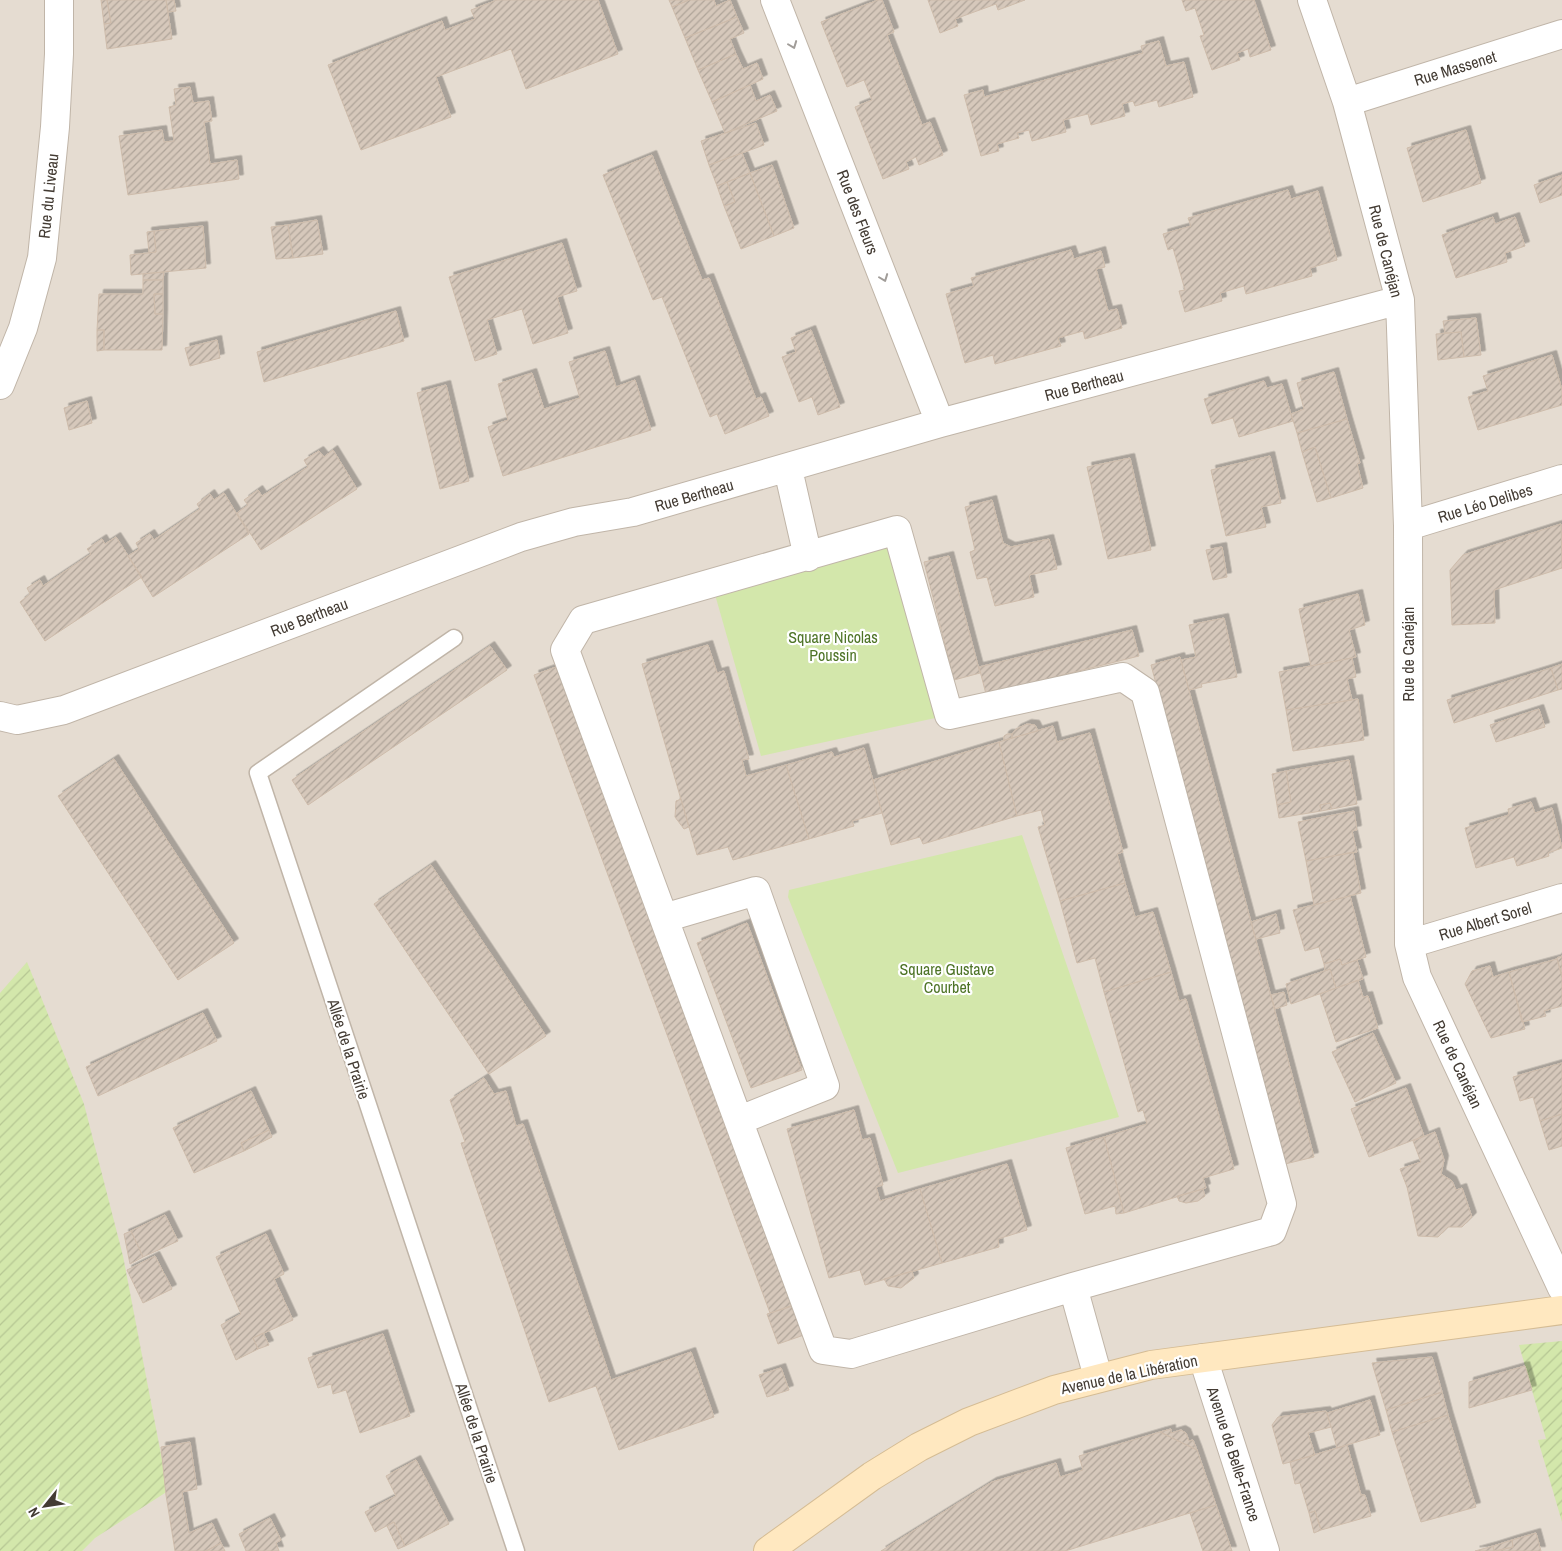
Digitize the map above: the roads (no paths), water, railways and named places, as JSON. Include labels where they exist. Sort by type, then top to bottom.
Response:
[{"type":"main road","name":"Avenue de la Libération","points":[[768,1551],[872,1476],[919,1447],[1011,1404],[1098,1378],[1151,1365],[1562,1310]]},
{"type":"street","name":"Rue du Liveau","points":[[0,384],[23,328],[42,258],[55,127],[59,54],[59,0]]},
{"type":"street","name":"Rue des Fleurs","points":[[775,0],[940,423]]},
{"type":"street","name":"Rue de Canéjan","points":[[1312,0],[1347,102],[1400,300],[1408,526],[1409,944],[1417,977],[1562,1288]]},
{"type":"street","name":"Rue Massenet","points":[[1347,102],[1562,34]]},
{"type":"street","name":"Rue Bertheau","points":[[0,716],[17,720],[64,710],[521,537],[574,522],[633,512],[788,469],[940,423],[1400,300]]},
{"type":"street","points":[[788,469],[808,557]]},
{"type":"street","name":"Rue Léo Delibes","points":[[1408,526],[1562,480]]},
{"type":"street","points":[[897,530],[949,715],[1123,677],[1145,692],[1282,1204],[1272,1231],[1073,1286],[851,1354],[823,1350],[740,1120],[565,650],[583,620],[808,557],[897,530]]},
{"type":"street","points":[[664,918],[756,891],[825,1086],[740,1120]]},
{"type":"street","name":"Rue Albert Sorel","points":[[1409,944],[1562,898]]},
{"type":"street","points":[[1073,1286],[1098,1378]]},
{"type":"street","name":"Avenue de Belle-France","points":[[1202,1358],[1266,1551]]},
{"type":"lane","name":"Allée de la Prairie","points":[[454,638],[258,773],[516,1551]]},
{"type":"park label","name":"Square Nicolas Poussin","points":[[833,646]]},
{"type":"park label","name":"Square Gustave Courbet","points":[[947,978]]}]
